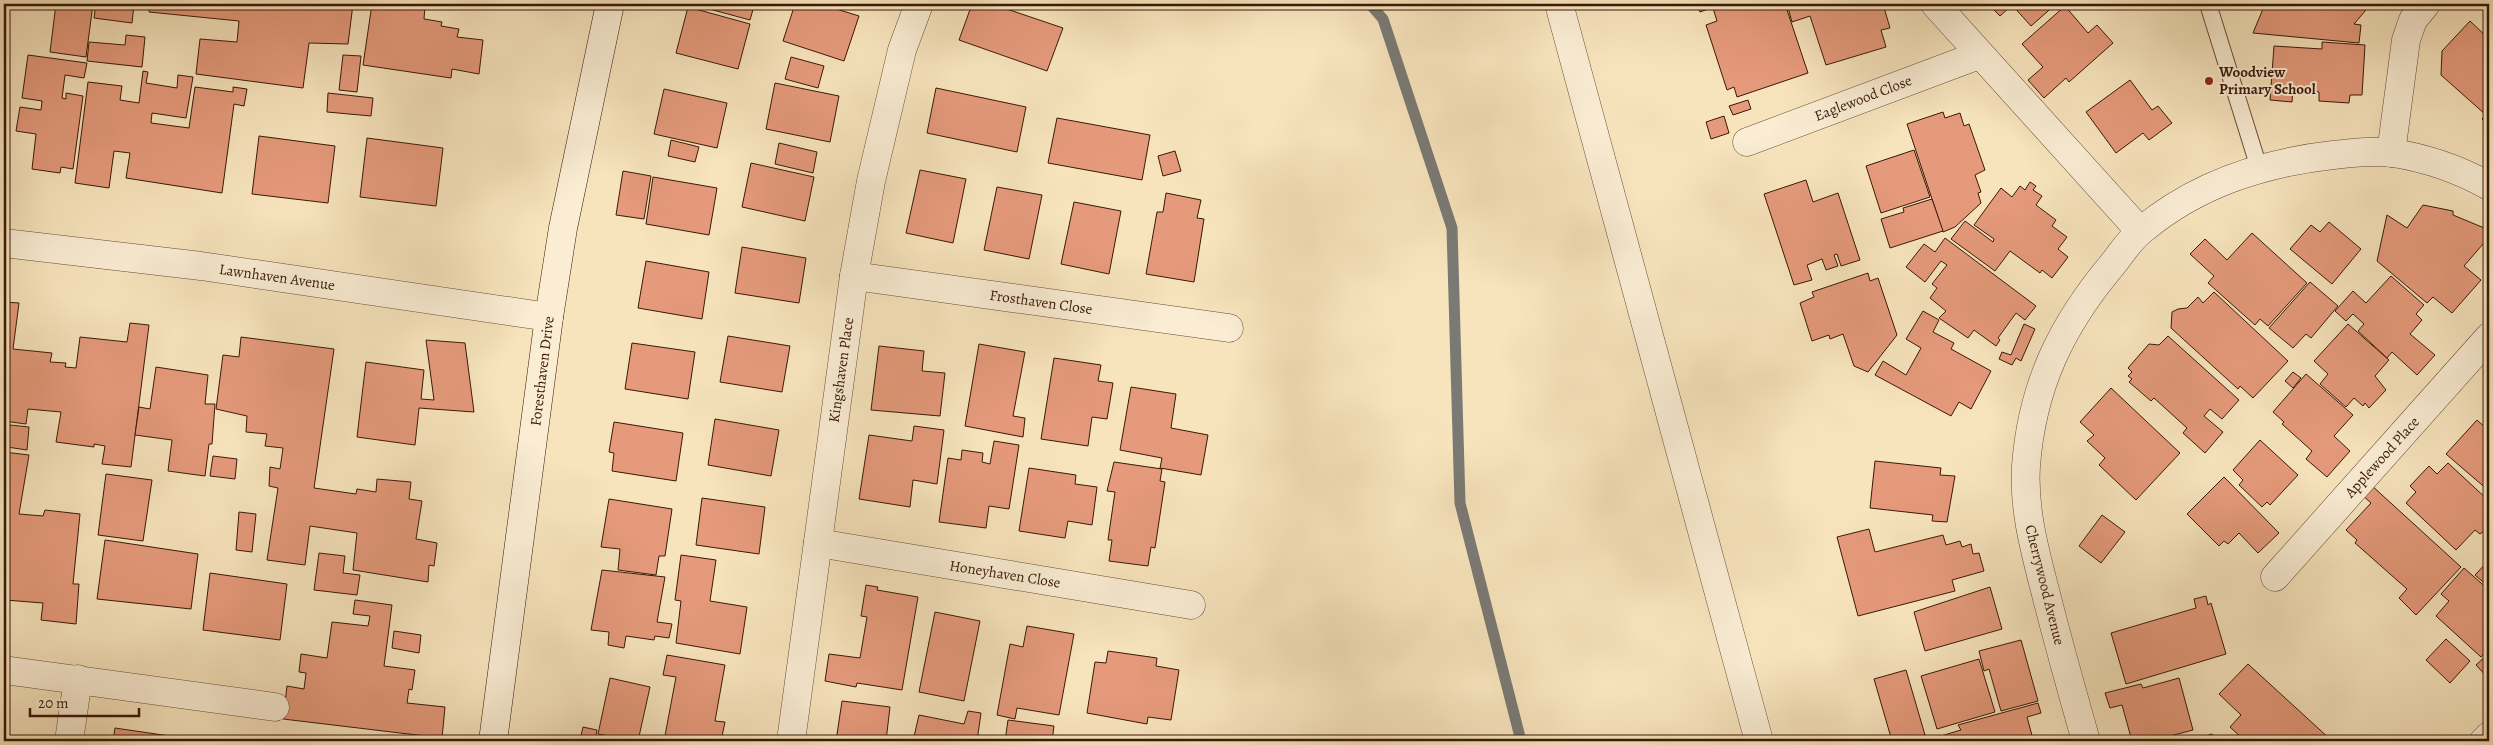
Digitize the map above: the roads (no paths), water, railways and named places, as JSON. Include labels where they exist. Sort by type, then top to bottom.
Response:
[{"type":"street","name":"Foresthaven Drive","points":[[493,741],[549,317],[563,228],[610,4]]},
{"type":"street","name":"Kingshaven Place","points":[[791,741],[854,276],[871,181],[900,60],[919,4]]},
{"type":"street","points":[[1560,4],[1760,741]]},
{"type":"street","points":[[1935,4],[1979,55],[2140,231]]},
{"type":"street","points":[[2391,153],[2400,68],[2406,40],[2413,20],[2426,4]]},
{"type":"street","name":"Eaglewood Close","points":[[1747,142],[1979,55]]},
{"type":"street","name":"Cherrywood Avenue","points":[[2086,741],[2030,531],[2026,468],[2033,412],[2044,376],[2058,347],[2096,284],[2140,231],[2202,190],[2259,168],[2310,158],[2354,153],[2391,153],[2425,160],[2473,177],[2489,186]]},
{"type":"street","name":"Lawnhaven Avenue","points":[[4,243],[201,266],[549,317]]},
{"type":"street","name":"Frosthaven Close","points":[[854,276],[1229,328]]},
{"type":"street","name":"Applewood Place","points":[[2275,577],[2489,337]]},
{"type":"street","name":"Honeyhaven Close","points":[[818,543],[1191,605]]},
{"type":"street","points":[[4,670],[275,708]]},
{"type":"street","points":[[69,741],[78,680]]},
{"type":"street","points":[[2484,741],[2489,736]]},
{"type":"lane","points":[[2208,4],[2259,168]]},
{"type":"waterway","points":[[1370,4],[1383,19],[1452,228],[1460,503],[1521,741]]},
{"type":"place","name":"Woodview Primary School","points":[[2209,81]]}]
